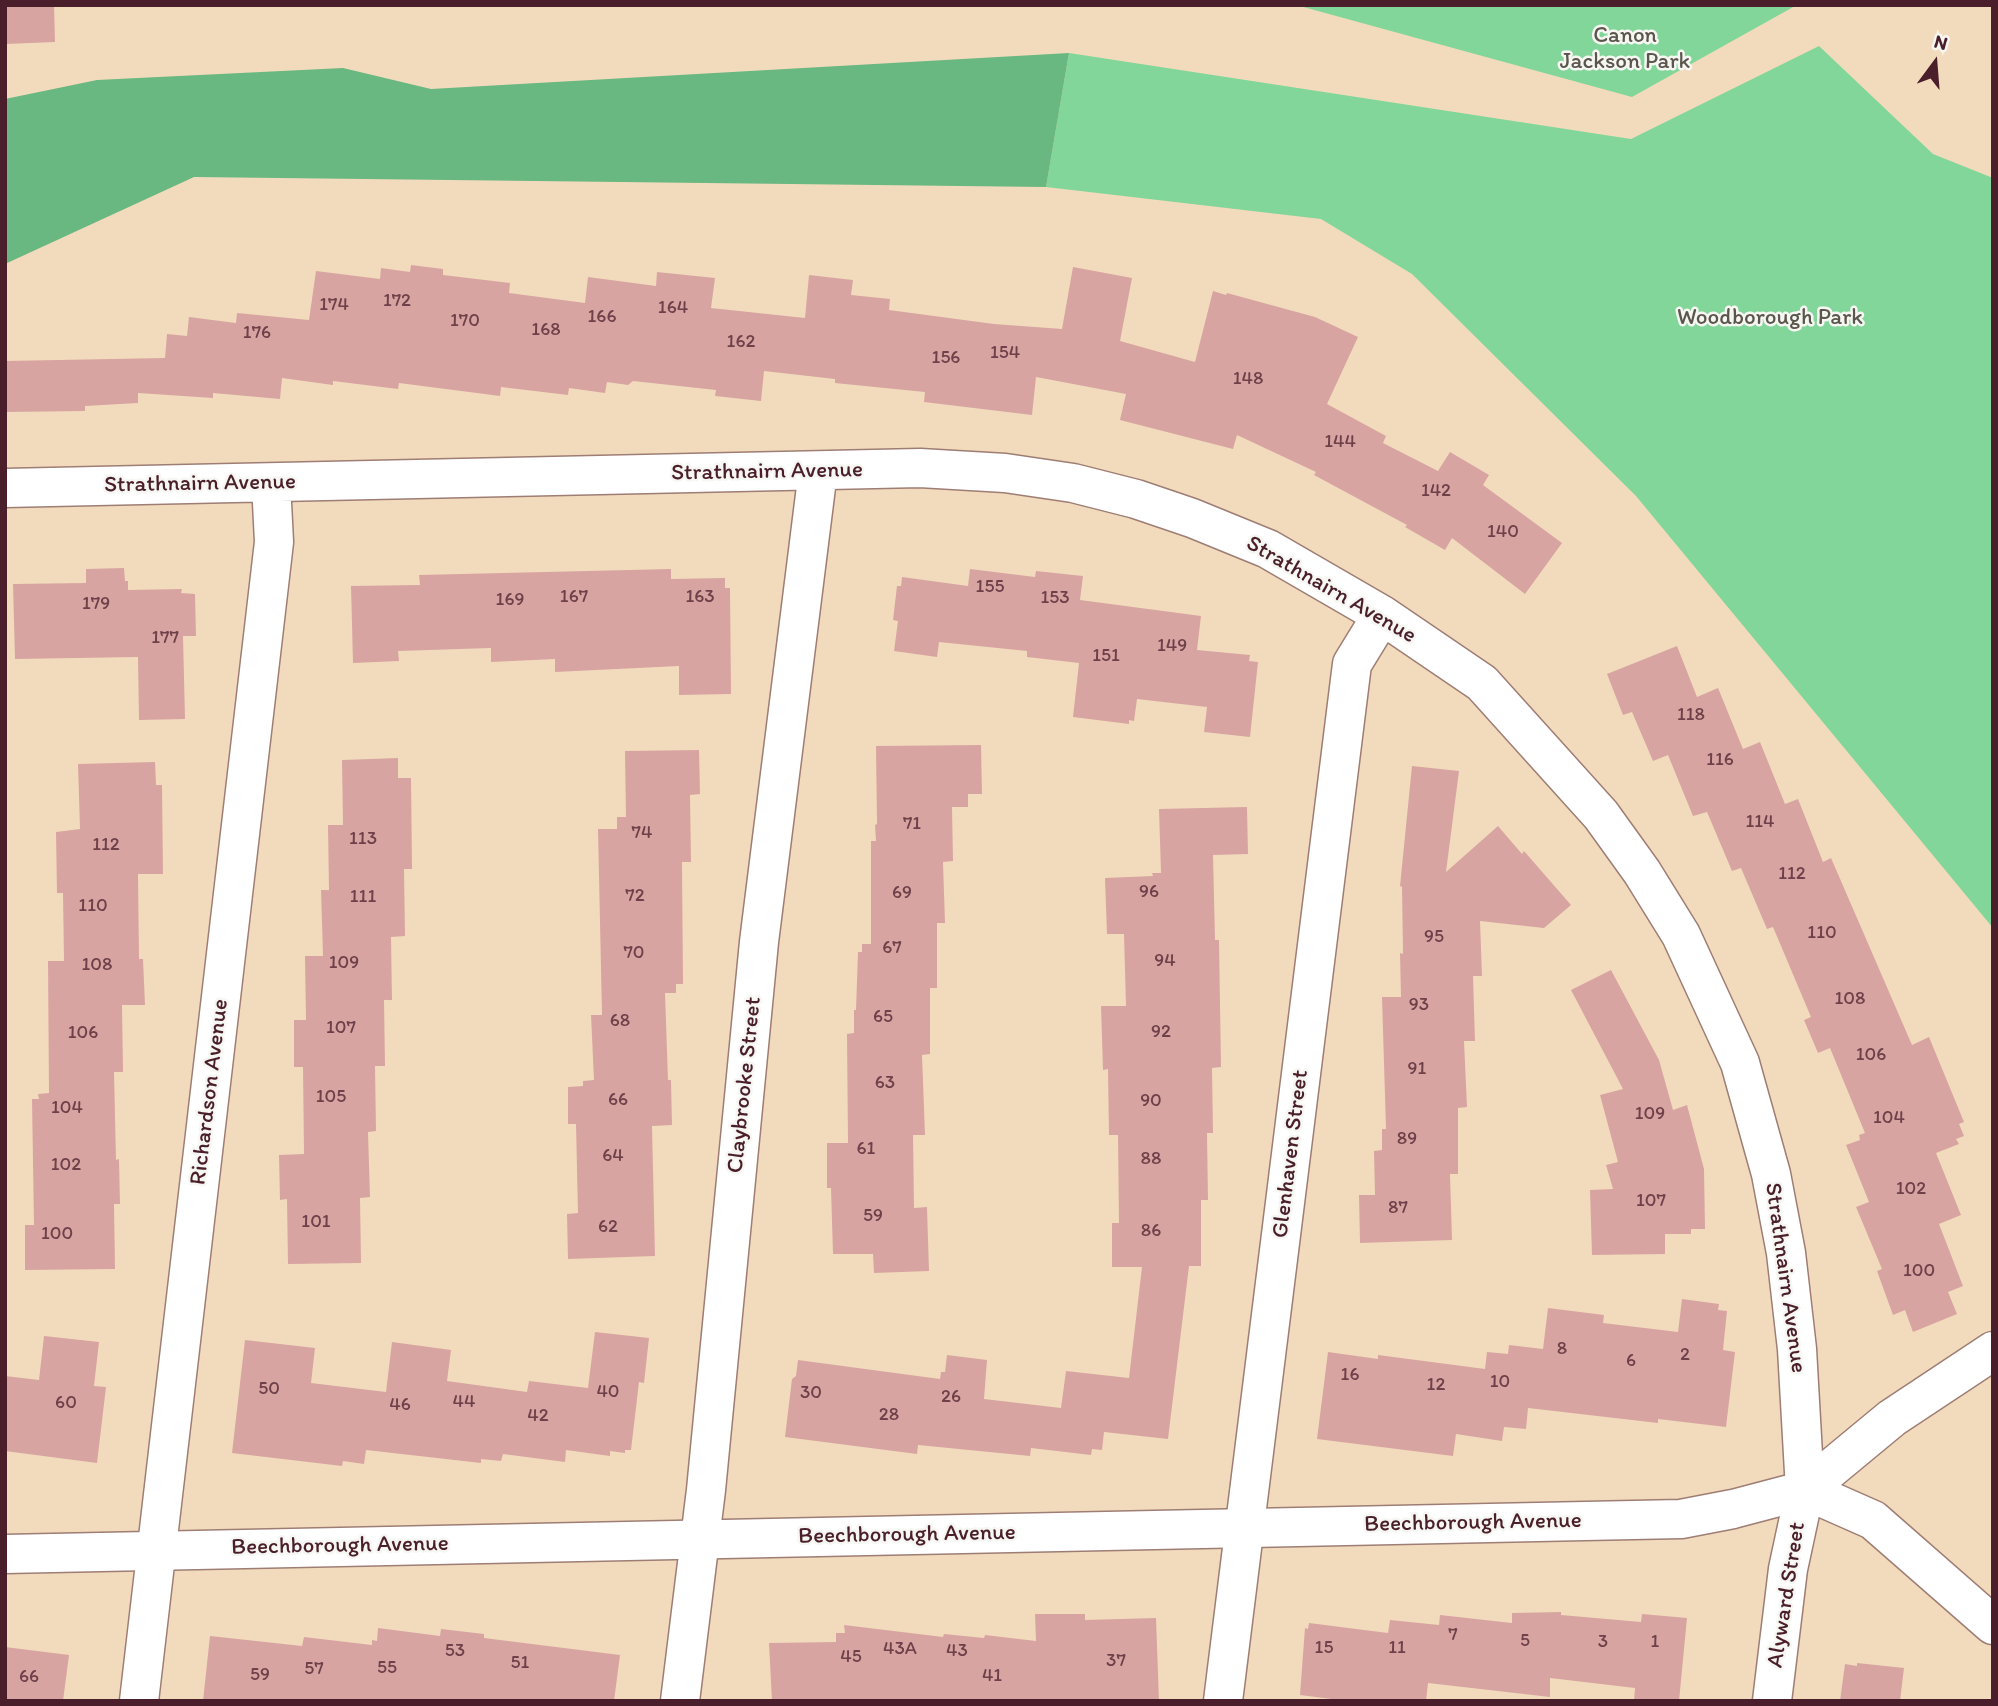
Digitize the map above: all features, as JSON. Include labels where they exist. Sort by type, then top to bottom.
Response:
[{"type":"street","name":"Strathnairn Avenue","points":[[5,488],[920,468],[1005,473],[1073,483],[1136,499],[1268,549],[1382,615],[1482,683],[1601,815],[1642,872],[1681,935],[1740,1062],[1771,1174],[1786,1253],[1797,1349],[1805,1490]]},
{"type":"street","name":"Claybrooke Street","points":[[680,1701],[701,1539],[759,942],[818,471]]},
{"type":"street","name":"Richardson Avenue","points":[[139,1701],[274,542],[271,483]]},
{"type":"street","name":"Glenhaven Street","points":[[1223,1701],[1352,664],[1382,615]]},
{"type":"street","points":[[1993,1351],[1892,1418],[1805,1490],[1873,1520],[1993,1625]]},
{"type":"street","name":"Beechborough Avenue","points":[[5,1554],[1681,1519],[1733,1509],[1805,1490]]},
{"type":"street","name":"Alyward Street","points":[[1772,1701],[1788,1569],[1805,1490]]},
{"type":"green space","name":"Canon Jackson Park","points":[[1296,5],[1794,5],[1795,6],[1632,97]]},
{"type":"green space","name":"Woodborough Park","points":[[1819,46],[1933,154],[1993,178],[1993,928],[1636,496],[1412,274],[1321,219],[1046,187],[1069,53],[1631,139]]},
{"type":"green space","points":[[1069,53],[1046,187],[194,177],[5,264],[5,99],[97,80],[343,68],[431,89]]},
{"type":"building","points":[[5,5],[54,5],[55,42],[5,44]]},
{"type":"building","points":[[411,265],[443,269],[443,275],[510,283],[509,293],[585,303],[588,277],[656,286],[657,272],[715,278],[711,308],[805,318],[809,275],[853,280],[851,295],[890,299],[889,310],[994,324],[1062,329],[1073,267],[1132,278],[1120,341],[1195,362],[1213,291],[1226,295],[1227,293],[1315,317],[1358,337],[1327,404],[1386,436],[1383,443],[1438,471],[1450,452],[1489,475],[1483,485],[1562,543],[1525,594],[1452,538],[1445,550],[1405,527],[1407,525],[1314,475],[1316,472],[1237,435],[1233,449],[1120,420],[1126,394],[1036,377],[1032,415],[924,402],[925,392],[835,383],[835,379],[764,371],[761,401],[715,396],[716,390],[633,381],[628,385],[607,382],[605,393],[569,388],[568,395],[501,387],[500,396],[399,383],[398,389],[333,381],[333,385],[282,378],[280,399],[213,393],[213,398],[138,393],[138,403],[85,406],[85,411],[5,412],[5,361],[165,358],[167,334],[187,336],[189,317],[236,323],[237,313],[309,320],[316,271],[380,279],[381,268],[410,272]]},
{"type":"building","points":[[124,568],[128,590],[182,589],[181,593],[195,594],[196,636],[183,636],[185,719],[139,720],[138,657],[15,659],[13,584],[86,583],[86,569]]},
{"type":"building","points":[[671,569],[671,579],[725,578],[725,588],[730,588],[731,694],[679,695],[679,666],[555,672],[555,659],[491,662],[491,648],[398,651],[399,661],[353,663],[351,586],[420,585],[419,575]]},
{"type":"building","points":[[970,569],[1035,577],[1036,571],[1083,576],[1080,600],[1201,616],[1197,650],[1250,655],[1249,661],[1258,662],[1250,737],[1204,732],[1207,707],[1137,699],[1134,721],[1129,720],[1129,724],[1073,717],[1079,663],[1027,657],[1027,651],[939,642],[937,657],[894,651],[898,621],[893,620],[897,586],[901,586],[902,577],[968,586]]},
{"type":"building","points":[[1677,646],[1697,697],[1718,688],[1743,749],[1760,742],[1785,804],[1798,799],[1823,862],[1831,858],[1912,1045],[1929,1037],[1964,1122],[1959,1124],[1964,1136],[1956,1139],[1959,1144],[1936,1153],[1961,1215],[1939,1224],[1963,1286],[1948,1292],[1957,1314],[1913,1332],[1905,1310],[1893,1315],[1877,1271],[1882,1269],[1856,1207],[1869,1202],[1846,1145],[1860,1140],[1859,1135],[1865,1133],[1830,1048],[1818,1053],[1804,1020],[1811,1017],[1773,927],[1767,929],[1741,868],[1732,871],[1707,812],[1693,816],[1668,755],[1653,761],[1632,712],[1623,715],[1607,674]]},
{"type":"building","points":[[981,745],[982,794],[968,794],[968,807],[952,807],[953,861],[943,862],[945,923],[937,923],[937,988],[930,988],[930,1054],[922,1055],[925,1135],[913,1135],[914,1208],[927,1207],[929,1271],[874,1273],[873,1254],[833,1254],[831,1188],[827,1188],[827,1143],[848,1143],[847,1034],[854,1033],[858,952],[862,952],[862,944],[871,944],[871,841],[876,841],[877,824],[876,746]]},
{"type":"building","points":[[699,750],[700,794],[690,795],[691,862],[682,862],[683,984],[676,984],[676,993],[665,993],[672,1125],[652,1126],[655,1256],[568,1259],[567,1214],[578,1213],[576,1124],[568,1124],[568,1087],[583,1086],[583,1081],[594,1080],[591,1015],[602,1015],[598,829],[617,829],[617,817],[626,817],[625,751]]},
{"type":"building","points":[[398,758],[398,778],[411,778],[412,869],[404,869],[405,936],[391,937],[392,1000],[384,1000],[385,1066],[375,1066],[376,1131],[368,1132],[370,1197],[360,1198],[361,1263],[288,1264],[287,1199],[280,1200],[279,1155],[304,1154],[303,1067],[294,1067],[294,1020],[306,1020],[305,956],[323,956],[321,890],[329,890],[328,825],[343,825],[342,760]]},
{"type":"building","points":[[155,762],[156,785],[162,785],[163,874],[138,874],[139,959],[143,959],[145,1005],[122,1005],[123,1072],[114,1072],[120,1204],[114,1204],[115,1269],[25,1270],[25,1225],[34,1225],[32,1099],[39,1099],[38,1094],[49,1093],[48,961],[64,961],[63,893],[57,893],[56,832],[80,829],[78,764]]},
{"type":"building","points":[[1412,766],[1459,771],[1446,872],[1498,826],[1522,854],[1524,851],[1571,905],[1544,928],[1480,921],[1482,976],[1473,976],[1475,1041],[1464,1041],[1467,1107],[1458,1108],[1458,1174],[1450,1174],[1452,1240],[1360,1243],[1359,1195],[1375,1195],[1374,1151],[1382,1150],[1382,1129],[1386,1129],[1382,997],[1401,997],[1400,953],[1403,954],[1400,886]]},
{"type":"building","points":[[1247,807],[1248,854],[1213,855],[1215,940],[1219,940],[1221,1067],[1212,1068],[1213,1133],[1207,1133],[1208,1200],[1201,1200],[1201,1266],[1189,1266],[1168,1439],[1104,1432],[1102,1450],[1092,1449],[1091,1455],[1031,1448],[1030,1456],[918,1445],[917,1454],[785,1437],[792,1379],[796,1376],[798,1360],[940,1379],[941,1372],[945,1372],[947,1355],[987,1360],[984,1399],[1061,1408],[1066,1371],[1129,1378],[1142,1267],[1112,1267],[1112,1223],[1119,1223],[1118,1135],[1109,1135],[1108,1069],[1103,1070],[1101,1006],[1126,1006],[1124,934],[1107,934],[1105,878],[1153,876],[1152,873],[1161,873],[1159,809]]},
{"type":"building","points":[[1611,970],[1659,1060],[1673,1110],[1687,1105],[1704,1169],[1705,1229],[1691,1229],[1691,1234],[1665,1234],[1665,1254],[1592,1255],[1590,1190],[1613,1189],[1606,1165],[1618,1162],[1600,1095],[1623,1089],[1571,990]]},
{"type":"building","points":[[1682,1299],[1719,1304],[1718,1310],[1727,1311],[1723,1350],[1735,1352],[1726,1427],[1658,1419],[1658,1423],[1528,1408],[1526,1429],[1504,1427],[1502,1441],[1456,1434],[1453,1456],[1317,1439],[1328,1352],[1378,1359],[1378,1355],[1485,1369],[1487,1352],[1508,1354],[1509,1345],[1543,1349],[1548,1308],[1604,1315],[1603,1323],[1678,1332]]},
{"type":"building","points":[[595,1332],[649,1338],[644,1383],[639,1382],[631,1450],[625,1450],[625,1453],[610,1451],[610,1456],[566,1450],[565,1462],[503,1454],[501,1461],[481,1459],[481,1463],[366,1450],[364,1464],[343,1461],[342,1466],[232,1453],[245,1340],[315,1348],[311,1383],[386,1392],[392,1342],[451,1350],[447,1381],[527,1392],[529,1381],[588,1388]]},
{"type":"building","points":[[44,1336],[99,1342],[94,1386],[106,1387],[97,1463],[5,1451],[5,1376],[39,1380]]},
{"type":"building","points":[[1561,1612],[1561,1615],[1641,1622],[1642,1614],[1687,1618],[1679,1701],[1634,1701],[1635,1688],[1550,1678],[1550,1697],[1428,1683],[1426,1701],[1347,1701],[1300,1695],[1305,1628],[1308,1629],[1309,1623],[1388,1633],[1390,1620],[1439,1625],[1440,1615],[1512,1623],[1512,1613]]},
{"type":"building","points":[[1035,1614],[1085,1614],[1085,1620],[1156,1618],[1159,1701],[772,1701],[769,1643],[836,1642],[836,1633],[845,1633],[844,1625],[943,1637],[944,1634],[984,1638],[985,1635],[1036,1641]]},
{"type":"building","points":[[378,1628],[440,1636],[441,1629],[484,1634],[484,1638],[620,1655],[614,1701],[203,1701],[210,1636],[302,1646],[304,1637],[372,1645],[372,1640],[377,1641]]},
{"type":"building","points":[[5,1647],[69,1655],[63,1701],[5,1701]]},
{"type":"building","points":[[1857,1663],[1904,1668],[1900,1701],[1840,1701],[1845,1664],[1857,1666]]}]
